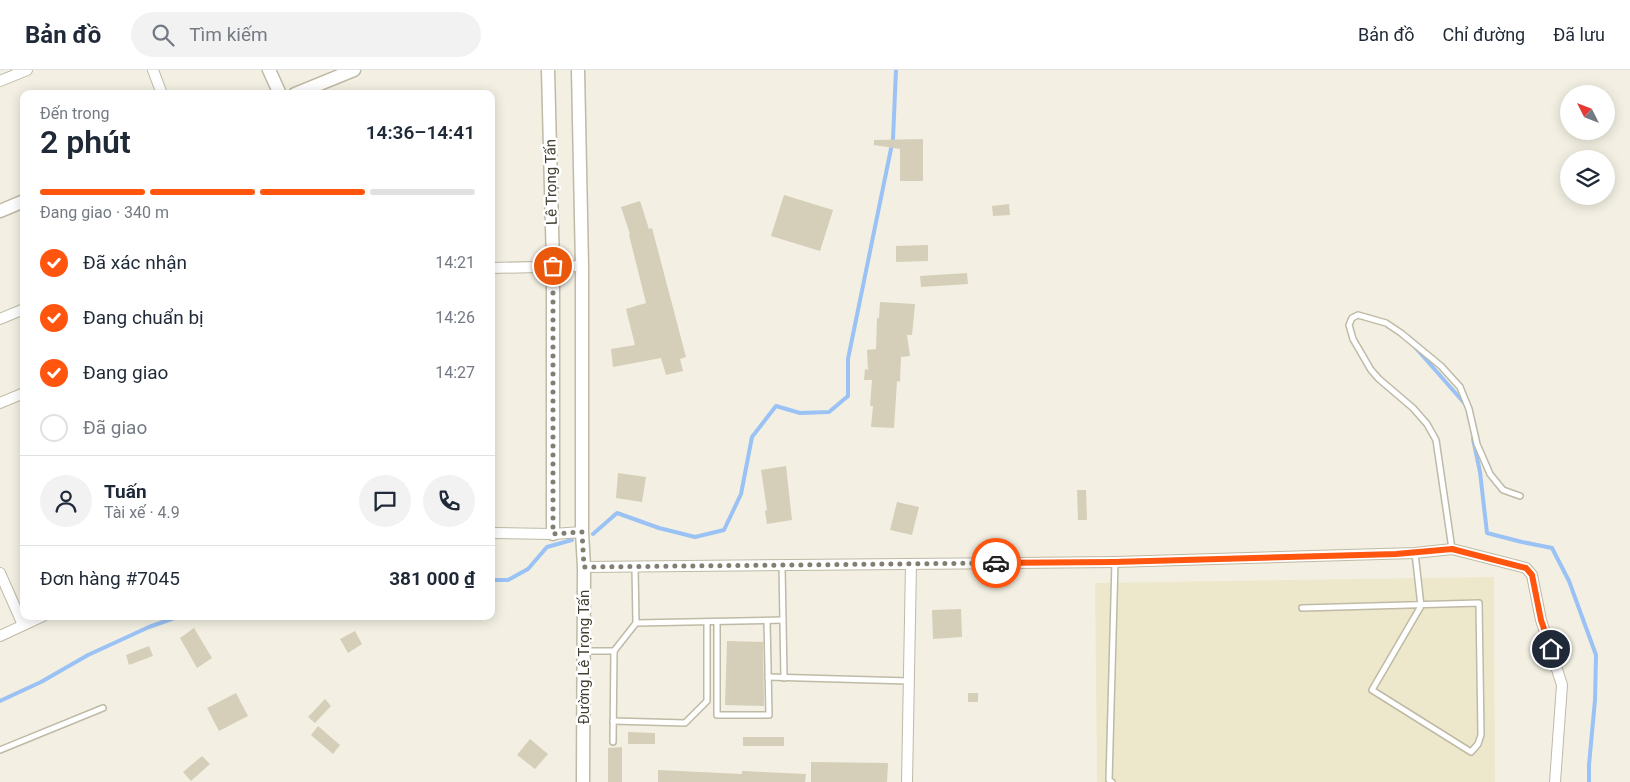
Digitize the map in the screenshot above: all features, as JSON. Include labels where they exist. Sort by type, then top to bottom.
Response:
[{"type":"street","points":[[0,81],[27,70]]},
{"type":"street","points":[[153,70],[160,90]]},
{"type":"street","points":[[269,70],[278,90]]},
{"type":"street","points":[[305,90],[354,70]]},
{"type":"street","name":"Lê Trọng Tấn","points":[[548,70],[553,266],[553,534]]},
{"type":"street","name":"Lê Trọng Tấn","points":[[578,70],[582,266],[582,532]]},
{"type":"street","points":[[0,210],[20,202]]},
{"type":"street","points":[[495,268],[582,266]]},
{"type":"street","points":[[0,319],[20,311]]},
{"type":"street","points":[[0,403],[20,395]]},
{"type":"street","points":[[495,532],[553,534],[582,532]]},
{"type":"street","name":"Đường Lê Trọng Tấn","points":[[582,532],[584,567],[583,782]]},
{"type":"street","points":[[584,567],[1114,562],[1415,553],[1452,549],[1526,568],[1532,575],[1541,620],[1562,684],[1555,782]]},
{"type":"street","points":[[907,782],[911,564]]},
{"type":"street","points":[[0,573],[20,616]]},
{"type":"street","points":[[22,620],[24,625]]},
{"type":"street","points":[[0,636],[35,620]]},
{"type":"lane","points":[[1452,549],[1436,440],[1428,424],[1413,408],[1379,379],[1372,370],[1353,339],[1349,325],[1352,318],[1358,315],[1386,323],[1441,366],[1460,387],[1469,409],[1477,444],[1490,474],[1503,490],[1520,496]]},
{"type":"lane","points":[[1302,608],[1420,606],[1479,603],[1481,735],[1478,744],[1471,752],[1372,690],[1420,606],[1415,553]]},
{"type":"lane","points":[[1112,782],[1109,780],[1114,562]]},
{"type":"lane","points":[[782,566],[784,678]]},
{"type":"lane","points":[[613,742],[614,651],[636,623],[634,567]]},
{"type":"lane","points":[[636,623],[783,620]]},
{"type":"lane","points":[[717,622],[717,715],[769,715],[767,621]]},
{"type":"lane","points":[[613,721],[685,723],[707,701],[707,622]]},
{"type":"lane","points":[[584,651],[614,651]]},
{"type":"lane","points":[[768,677],[909,681]]},
{"type":"lane","points":[[0,750],[103,708]]},
{"type":"shaded area","points":[[1494,577],[1495,782],[1097,782],[1095,583]]},
{"type":"building","points":[[923,139],[923,181],[900,181],[900,149],[874,145],[874,140]]},
{"type":"building","points":[[784,195],[833,210],[820,251],[771,236]]},
{"type":"building","points":[[640,201],[649,229],[652,228],[686,357],[680,359],[683,371],[666,375],[661,358],[613,367],[611,349],[635,345],[626,309],[646,303],[630,234],[621,207]]},
{"type":"building","points":[[1009,204],[1010,215],[993,216],[992,206]]},
{"type":"building","points":[[928,245],[928,261],[896,262],[896,246]]},
{"type":"building","points":[[967,273],[968,284],[921,287],[920,276]]},
{"type":"building","points":[[880,302],[915,304],[912,335],[907,335],[910,356],[901,357],[900,382],[897,381],[894,428],[871,427],[873,406],[870,406],[872,380],[864,380],[865,369],[868,370],[867,350],[876,349],[877,318],[879,318]]},
{"type":"building","points":[[786,466],[792,520],[767,524],[765,511],[767,510],[761,470]]},
{"type":"building","points":[[618,473],[646,477],[642,502],[616,498]]},
{"type":"building","points":[[1077,490],[1086,490],[1087,520],[1078,520]]},
{"type":"building","points":[[897,502],[919,507],[912,535],[890,530]]},
{"type":"building","points":[[961,609],[962,637],[933,639],[932,610]]},
{"type":"building","points":[[194,628],[212,658],[197,668],[180,638]]},
{"type":"building","points":[[355,631],[362,644],[348,653],[340,639]]},
{"type":"building","points":[[727,641],[763,642],[764,706],[725,705]]},
{"type":"building","points":[[149,646],[153,656],[129,665],[126,655]]},
{"type":"building","points":[[236,693],[248,716],[219,731],[207,708]]},
{"type":"building","points":[[968,693],[978,693],[978,702],[968,702]]},
{"type":"building","points":[[325,699],[331,706],[315,723],[308,717]]},
{"type":"building","points":[[318,726],[340,745],[333,754],[311,735]]},
{"type":"building","points":[[628,732],[655,733],[655,744],[628,744]]},
{"type":"building","points":[[743,737],[784,737],[784,746],[743,746]]},
{"type":"building","points":[[530,739],[548,754],[535,769],[517,755]]},
{"type":"building","points":[[622,747],[622,782],[608,782],[608,748]]},
{"type":"building","points":[[202,756],[210,764],[191,781],[183,772]]},
{"type":"building","points":[[811,762],[888,763],[887,782],[811,782]]},
{"type":"building","points":[[658,770],[742,774],[742,771],[806,774],[805,782],[658,782]]},
{"type":"waterway","points":[[593,534],[617,513],[659,528],[695,537],[724,530],[741,494],[752,437],[776,406],[800,413],[829,412],[848,396],[848,359],[893,139],[896,70]]},
{"type":"waterway","points":[[1415,347],[1466,405]]},
{"type":"waterway","points":[[1473,439],[1480,472],[1487,533],[1552,548],[1569,581],[1596,655],[1589,782]]},
{"type":"waterway","points":[[495,580],[508,580],[528,569],[547,547],[572,540]]},
{"type":"waterway","points":[[0,701],[41,682],[88,655],[169,620]]},
{"type":"way so far","points":[[553,266],[553,534],[582,532],[584,567],[996,563]]},
{"type":"route","points":[[996,563],[1114,562],[1396,554],[1452,549],[1526,568],[1532,575],[1541,620],[1551,649]]}]
